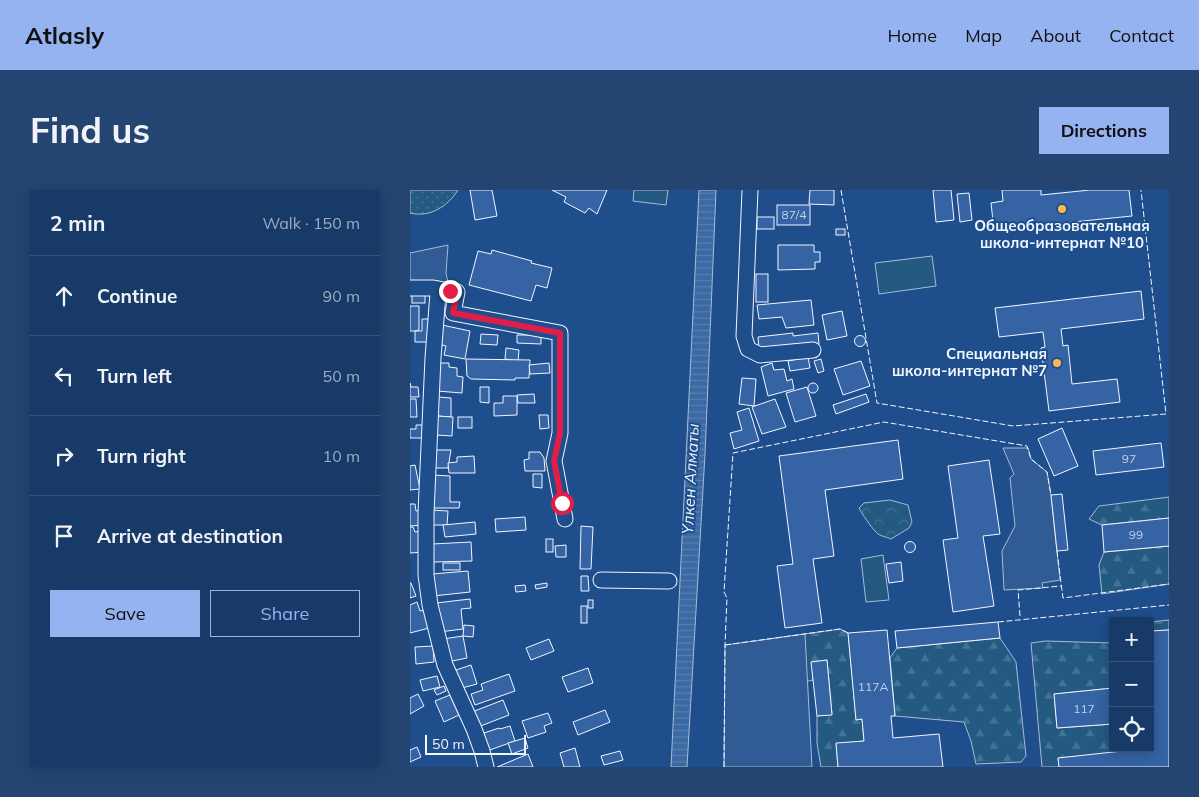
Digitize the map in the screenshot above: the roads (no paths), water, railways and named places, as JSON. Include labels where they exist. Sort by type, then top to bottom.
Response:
[{"type":"street","points":[[750,190],[744,336],[748,349],[760,355],[813,350]]},
{"type":"street","points":[[410,288],[457,292],[453,313],[560,333],[560,433],[554,461],[565,519]]},
{"type":"street","points":[[437,289],[438,305],[433,358],[426,513],[426,575],[430,605],[445,665],[474,729],[486,767]]},
{"type":"street","points":[[601,580],[669,581]]},
{"type":"water","name":"Үлкен Алматы","points":[[699,190],[716,190],[705,454],[687,767],[671,767]]},
{"type":"place","name":"Общеобразовательная школа-интернат №10","points":[[1062,209]]},
{"type":"place","name":"Специальная школа-интернат №7","points":[[1057,363]]}]
